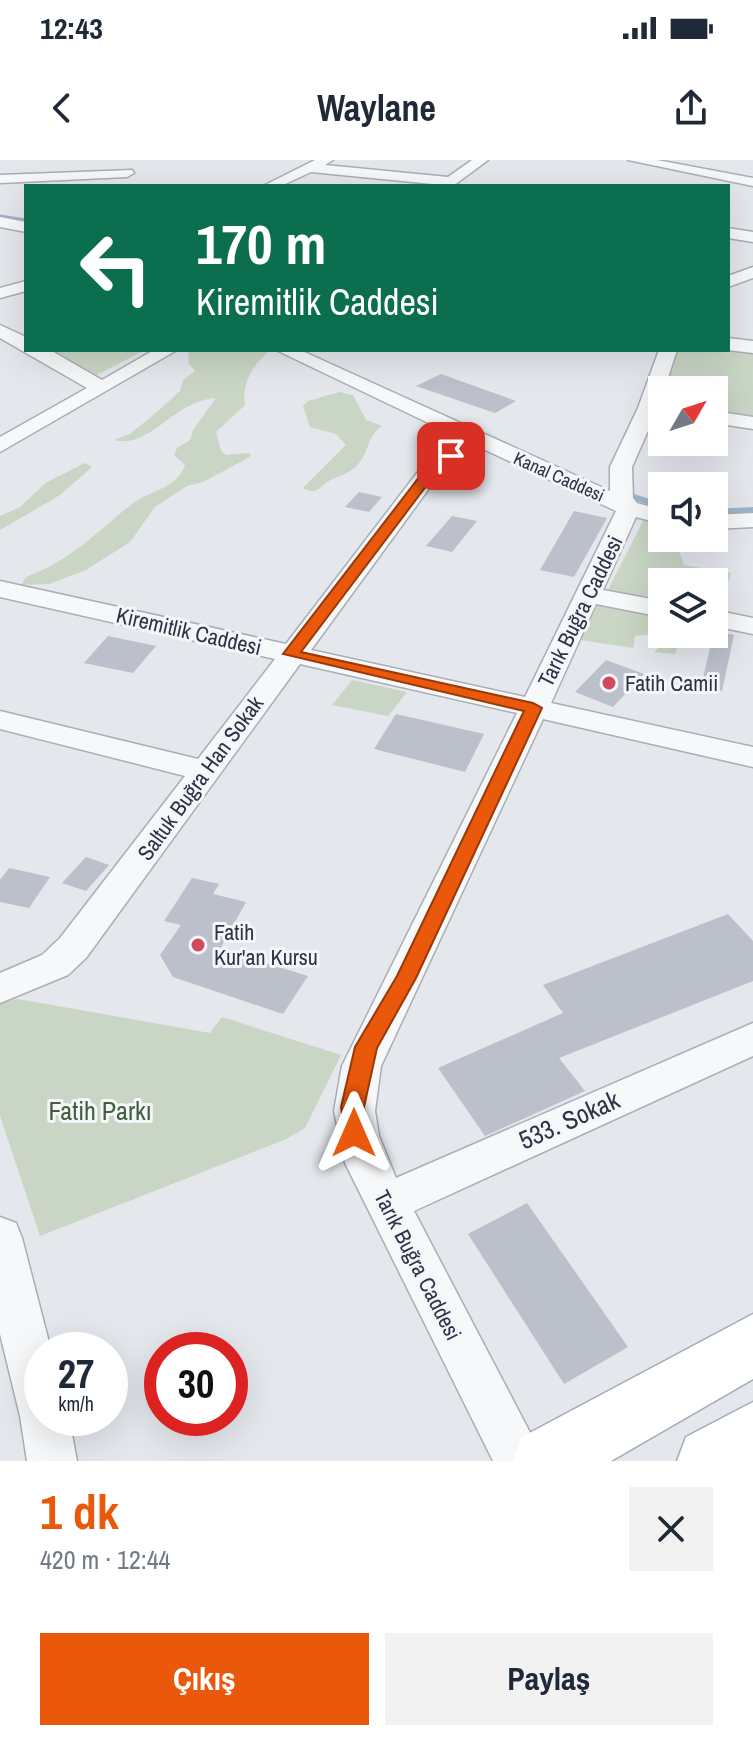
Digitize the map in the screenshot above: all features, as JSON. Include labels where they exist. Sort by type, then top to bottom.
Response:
[{"type":"main road","points":[[546,1461],[753,1345]]},
{"type":"main road","points":[[710,1461],[753,1435]]},
{"type":"street","points":[[118,160],[135,184]]},
{"type":"street","points":[[274,184],[326,160]]},
{"type":"street","points":[[309,168],[447,184],[481,160]]},
{"type":"street","points":[[635,160],[753,182]]},
{"type":"street","points":[[0,179],[127,173]]},
{"type":"street","points":[[0,222],[24,227]]},
{"type":"street","points":[[730,233],[753,237]]},
{"type":"street","points":[[0,293],[24,287]]},
{"type":"street","points":[[0,330],[24,344]]},
{"type":"street","points":[[730,344],[753,347]]},
{"type":"street","points":[[39,352],[100,387]]},
{"type":"street","points":[[0,446],[164,352]]},
{"type":"street","name":"Kanal Caddesi","points":[[289,352],[479,441],[633,502]]},
{"type":"street","name":"Tarık Buğra Caddesi","points":[[662,376],[668,352]]},
{"type":"street","points":[[728,419],[753,423]]},
{"type":"street","name":"Tarık Buğra Caddesi","points":[[520,1461],[385,1203],[354,1133],[352,1107],[366,1047],[406,978],[633,502],[621,467],[648,421]]},
{"type":"street","name":"Saltuk Buğra Han Sokak","points":[[0,989],[55,965],[73,948],[425,478],[451,456],[479,441]]},
{"type":"street","points":[[728,521],[753,520]]},
{"type":"street","name":"Kiremitlik Caddesi","points":[[0,589],[753,757]]},
{"type":"street","points":[[589,595],[648,606]]},
{"type":"street","points":[[728,621],[753,626]]},
{"type":"street","points":[[0,720],[205,771]]},
{"type":"street","name":"533. Sokak","points":[[385,1203],[753,1039]]},
{"type":"street","points":[[0,1238],[24,1336]]},
{"type":"street","points":[[47,1436],[52,1461]]},
{"type":"green space","points":[[753,351],[753,421],[728,417],[728,376],[669,376],[677,352]]},
{"type":"green space","points":[[50,352],[141,352],[93,377]]},
{"type":"green space","points":[[188,352],[269,352],[250,374],[245,389],[245,405],[216,432],[221,451],[226,455],[250,453],[250,457],[203,482],[187,486],[155,507],[130,542],[86,570],[49,584],[21,585],[26,577],[70,554],[132,504],[169,484],[181,473],[185,465],[174,455],[177,448],[190,440],[193,430],[216,398],[187,407],[139,438],[114,440],[130,434],[180,391],[183,380],[195,371],[189,364]]},
{"type":"green space","points":[[339,392],[353,395],[366,420],[382,426],[355,467],[318,489],[307,490],[303,488],[346,445],[336,434],[310,427],[303,406],[308,401]]},
{"type":"green space","points":[[85,463],[92,467],[60,495],[0,530],[0,516],[20,507],[47,482]]},
{"type":"green space","points":[[644,519],[648,520],[648,552],[680,552],[684,565],[702,568],[648,568],[648,599],[607,592]]},
{"type":"green space","points":[[599,602],[648,611],[648,634],[635,636],[633,648],[580,640]]},
{"type":"green space","points":[[659,648],[677,648],[675,654],[654,652]]},
{"type":"green space","points":[[352,680],[407,692],[388,716],[332,705]]},
{"type":"green space","name":"Fatih Parkı","points":[[18,999],[210,1033],[222,1017],[341,1055],[305,1128],[284,1140],[40,1236],[0,1116],[0,1002]]},
{"type":"building","points":[[441,374],[516,401],[495,413],[416,386]]},
{"type":"building","points":[[359,492],[382,497],[369,512],[345,507]]},
{"type":"building","points":[[574,511],[607,518],[574,577],[540,570]]},
{"type":"building","points":[[452,516],[477,521],[452,552],[426,546]]},
{"type":"building","points":[[728,634],[734,635],[722,691],[701,687],[710,648],[728,648]]},
{"type":"building","points":[[108,636],[156,646],[133,673],[84,663]]},
{"type":"building","name":"Fatih Camii","points":[[606,660],[644,674],[613,707],[575,692]]},
{"type":"building","points":[[396,714],[484,734],[465,772],[374,749]]},
{"type":"building","points":[[86,857],[109,865],[86,891],[62,883]]},
{"type":"building","points":[[9,868],[50,877],[29,908],[0,902],[0,880]]},
{"type":"building","name":"Fatih Kur'an Kursu","points":[[192,878],[219,884],[213,894],[246,902],[220,949],[308,976],[283,1014],[173,977],[160,955],[181,925],[164,921]]},
{"type":"building","points":[[728,914],[753,941],[753,981],[559,1058],[585,1091],[485,1136],[438,1068],[563,1013],[543,985]]},
{"type":"building","points":[[527,1203],[628,1347],[564,1384],[468,1234]]},
{"type":"waterway","points":[[0,216],[24,220]]},
{"type":"waterway","points":[[634,497],[648,502]]},
{"type":"waterway","points":[[728,511],[753,510]]},
{"type":"place","name":"Fatih Camii","points":[[609,683]]},
{"type":"place","name":"Fatih Kur'an Kursu","points":[[198,945]]},
{"type":"route","points":[[354,1133],[352,1107],[366,1047],[406,978],[533,708],[291,654],[425,478],[451,456]]}]
